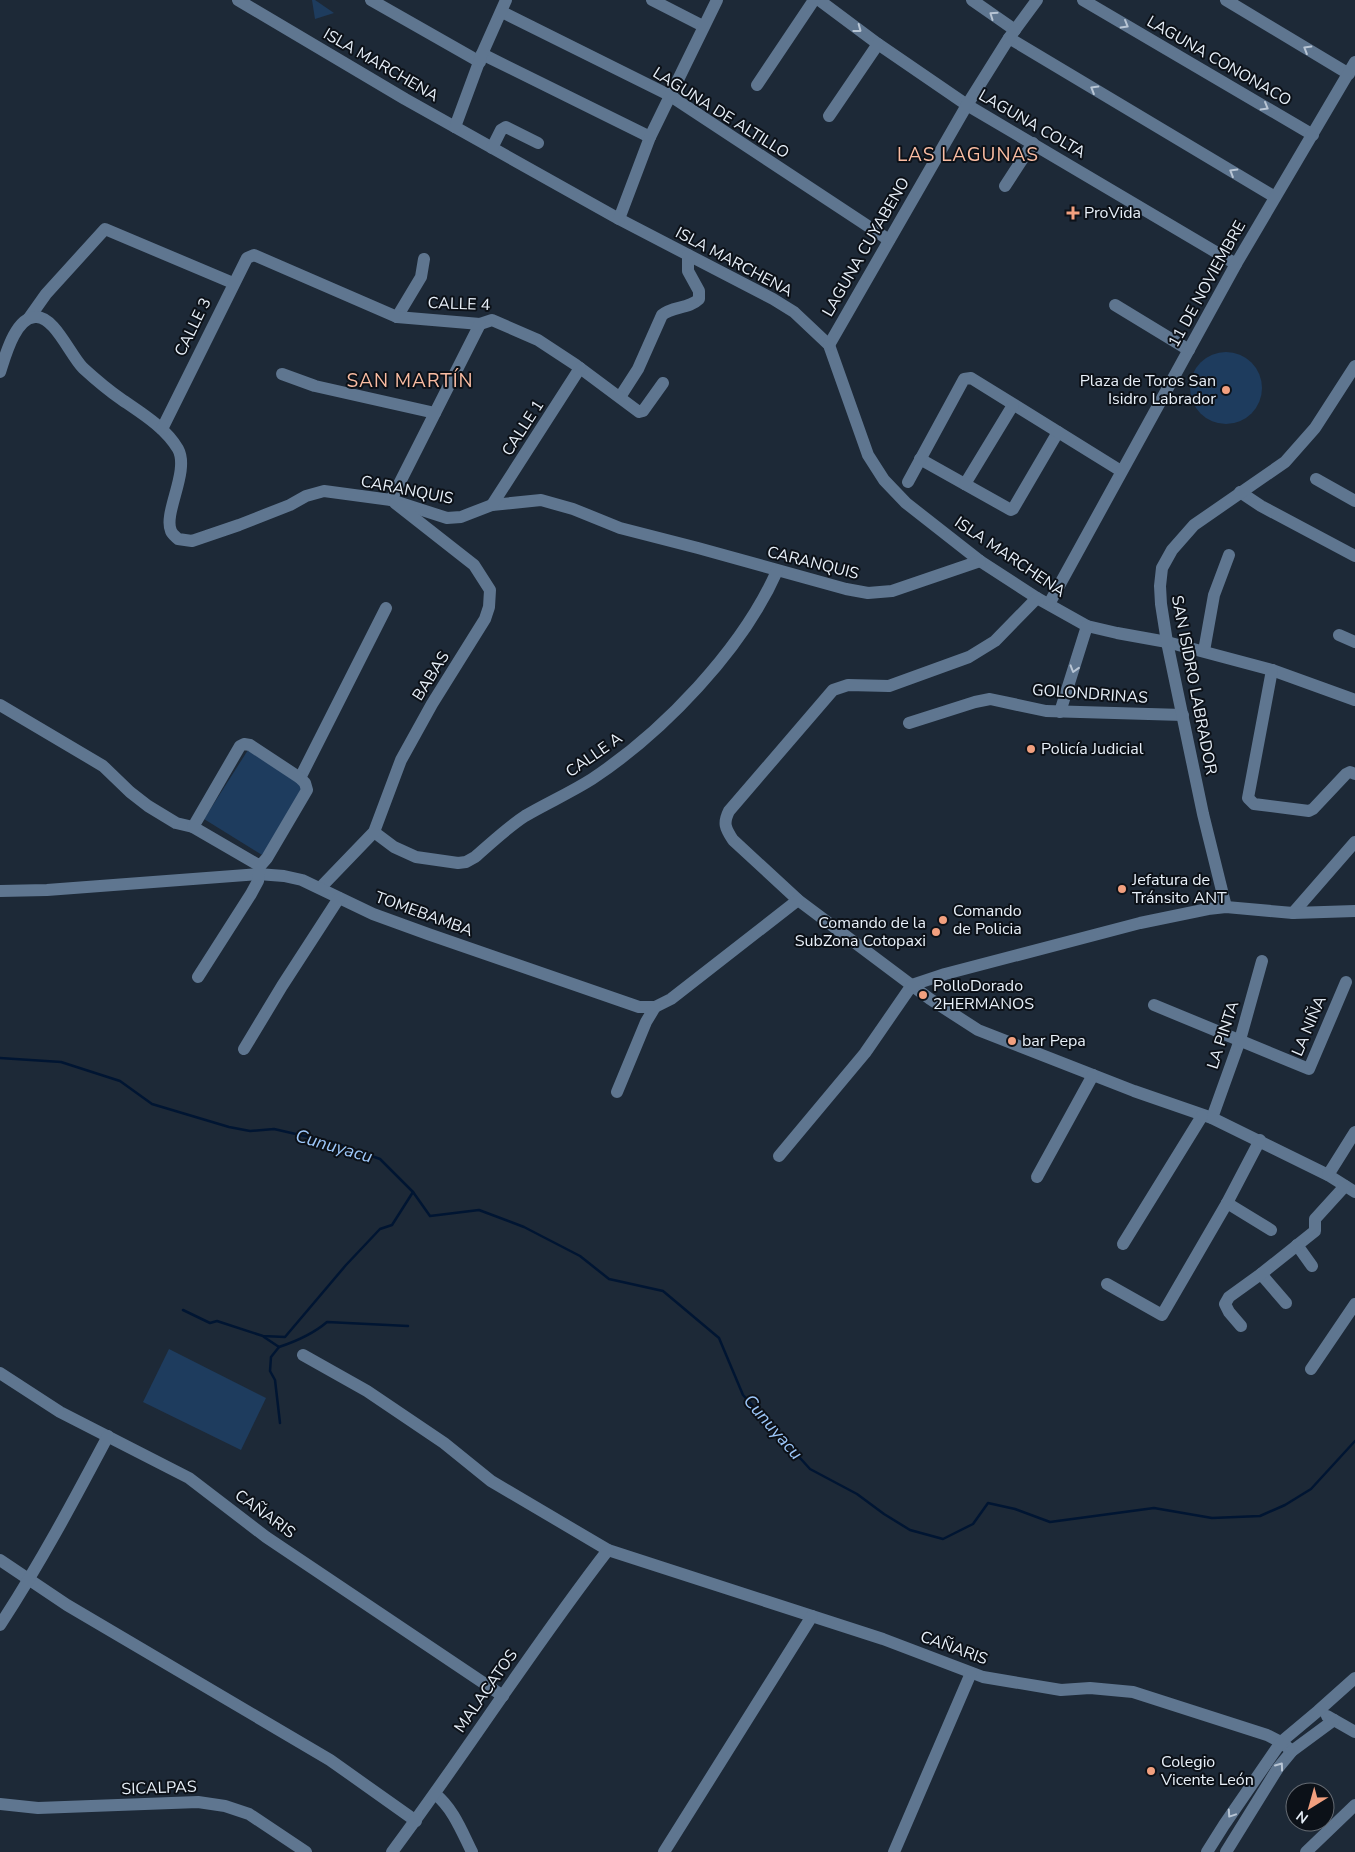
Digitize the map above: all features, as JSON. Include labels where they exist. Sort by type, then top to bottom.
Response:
[{"type":"street","name":"ISLA MARCHENA","points":[[238,0],[492,148],[619,219],[773,299],[794,312],[829,345],[868,455],[884,480],[906,503],[980,561],[1037,598],[1087,626],[1204,651],[1272,670],[1355,700]]},
{"type":"street","points":[[371,0],[481,58],[650,137]]},
{"type":"street","points":[[652,0],[703,26]]},
{"type":"street","points":[[619,219],[650,137],[716,0]]},
{"type":"street","points":[[757,85],[814,0]]},
{"type":"street","name":"LAGUNA COLTA","points":[[819,0],[878,44],[967,105],[1236,264]]},
{"type":"street","points":[[972,0],[1012,34],[1275,197]]},
{"type":"street","name":"LAGUNA CUYABENO","points":[[829,345],[967,105],[1012,34],[1037,0]]},
{"type":"street","name":"LAGUNA CONONACO","points":[[1083,0],[1313,135]]},
{"type":"street","points":[[1226,0],[1352,68]]},
{"type":"street","points":[[455,127],[481,58],[504,6]]},
{"type":"street","name":"LAGUNA DE ALTILLO","points":[[504,6],[669,96],[890,240]]},
{"type":"street","points":[[829,116],[878,44]]},
{"type":"street","name":"11 DE NOVIEMBRE","points":[[1049,604],[1236,264],[1352,68]]},
{"type":"street","points":[[492,148],[501,130],[506,127],[538,143]]},
{"type":"street","points":[[1005,186],[1033,143]]},
{"type":"street","points":[[0,372],[11,341],[22,324],[29,318],[46,294],[105,229],[233,283]]},
{"type":"street","points":[[620,397],[638,369],[662,316],[666,312],[692,305],[699,299],[699,291],[687,268],[688,255]]},
{"type":"street","name":"CALLE 3","points":[[162,429],[233,283],[248,257],[254,256],[265,259]]},
{"type":"street","name":"CALLE 4","points":[[265,259],[397,317],[480,324],[492,320],[538,340],[637,410],[643,411],[663,383]]},
{"type":"street","points":[[397,317],[421,277],[424,259]]},
{"type":"street","points":[[1115,304],[1189,350]]},
{"type":"street","name":"CARANQUIS","points":[[29,318],[42,318],[51,324],[80,366],[162,429],[178,449],[180,457],[179,479],[170,519],[170,530],[178,539],[192,541],[240,525],[315,493],[324,491],[391,500],[447,518],[462,517],[492,505],[541,500],[620,528],[777,571],[868,593],[892,591],[980,561]]},
{"type":"street","points":[[391,500],[480,324]]},
{"type":"street","name":"SAN ISIDRO LABRADOR","points":[[1226,907],[1203,814],[1167,642],[1161,604],[1162,568],[1172,550],[1194,525],[1285,462],[1314,428],[1355,366]]},
{"type":"street","name":"CALLE 1","points":[[492,505],[580,368]]},
{"type":"street","points":[[282,374],[315,386],[436,413]]},
{"type":"street","points":[[908,482],[964,379],[971,378],[1121,471]]},
{"type":"street","points":[[965,484],[1013,405]]},
{"type":"street","points":[[920,459],[1010,510],[1013,509],[1058,432]]},
{"type":"street","points":[[1316,478],[1355,501]]},
{"type":"street","points":[[1240,492],[1261,506],[1355,556]]},
{"type":"street","name":"BABAS","points":[[321,888],[374,832],[401,760],[432,704],[485,619],[489,606],[490,590],[474,565],[391,500]]},
{"type":"street","points":[[1204,651],[1214,595],[1229,555]]},
{"type":"street","name":"CALLE A","points":[[374,832],[394,847],[416,857],[458,863],[466,862],[475,857],[523,817],[592,778],[654,731],[728,653],[754,613],[777,571]]},
{"type":"street","points":[[1037,598],[995,640],[968,657],[889,686],[848,685],[833,690],[729,811],[724,821],[725,828],[733,840],[798,900],[930,1000],[978,1030],[1207,1117],[1260,1140],[1328,1175],[1350,1189],[1315,1219],[1315,1231],[1229,1297],[1226,1304],[1241,1326]]},
{"type":"street","points":[[300,778],[386,608]]},
{"type":"street","points":[[1060,712],[1087,626]]},
{"type":"street","points":[[1339,635],[1355,642]]},
{"type":"street","points":[[1272,670],[1248,798],[1250,802],[1309,811],[1346,774],[1350,772],[1355,774]]},
{"type":"street","name":"GOLONDRINAS","points":[[910,723],[990,699],[1046,711],[1183,715]]},
{"type":"street","points":[[0,705],[103,766],[148,806],[176,823],[193,827],[259,870]]},
{"type":"street","points":[[193,827],[240,746],[244,744],[250,745],[300,778],[307,786],[305,794],[259,870],[258,881],[251,894],[198,977]]},
{"type":"street","points":[[1293,913],[1355,842]]},
{"type":"street","name":"TOMEBAMBA","points":[[0,892],[47,890],[259,870],[302,880],[373,914],[639,1007],[656,1007]]},
{"type":"street","points":[[244,1049],[339,898]]},
{"type":"street","points":[[617,1092],[646,1022],[656,1007],[671,999],[798,900]]},
{"type":"street","points":[[779,1156],[865,1053],[912,985],[971,967],[1140,922],[1208,909],[1226,907],[1293,913],[1355,911]]},
{"type":"street","name":"LA PINTA","points":[[1124,1244],[1207,1117],[1240,1040],[1262,961]]},
{"type":"street","name":"LA NIÑA","points":[[1240,1040],[1308,1069],[1346,982]]},
{"type":"street","points":[[1154,1005],[1240,1040]]},
{"type":"street","points":[[1037,1177],[1093,1075]]},
{"type":"street","points":[[1328,1175],[1355,1132]]},
{"type":"street","points":[[1107,1284],[1162,1315],[1227,1203],[1260,1140]]},
{"type":"street","points":[[1227,1203],[1270,1230]]},
{"type":"street","points":[[1297,1245],[1312,1266]]},
{"type":"street","points":[[1261,1274],[1286,1303]]},
{"type":"street","points":[[1311,1369],[1355,1304]]},
{"type":"street","name":"CAÑARIS","points":[[303,1355],[367,1391],[444,1444],[492,1481],[608,1550],[883,1639],[983,1677],[1061,1690],[1090,1688],[1133,1692],[1267,1735],[1281,1742],[1292,1751]]},
{"type":"street","name":"CAÑARIS","points":[[0,1373],[60,1412],[189,1478],[266,1537],[503,1696]]},
{"type":"street","points":[[0,1625],[30,1578],[70,1508],[108,1436]]},
{"type":"street","name":"MALACATOS","points":[[392,1852],[416,1821],[569,1601],[608,1550]]},
{"type":"street","points":[[0,1560],[30,1578],[37,1586],[67,1605],[330,1760],[416,1821]]},
{"type":"street","points":[[664,1852],[812,1616]]},
{"type":"street","points":[[894,1852],[971,1672]]},
{"type":"street","points":[[1208,1852],[1224,1825],[1281,1742],[1355,1678]]},
{"type":"street","points":[[1318,1711],[1355,1732]]},
{"type":"street","points":[[1226,1852],[1274,1775],[1292,1751],[1334,1720]]},
{"type":"street","points":[[435,1794],[450,1811],[472,1852]]},
{"type":"street","name":"SICALPAS","points":[[0,1804],[38,1808],[189,1802],[225,1806],[249,1814],[306,1852]]},
{"type":"street","points":[[1306,1852],[1355,1805]]},
{"type":"shaded area","points":[[312,0],[315,0],[334,13],[315,19]]},
{"type":"shaded area","name":"Plaza de Toros San Isidro Labrador","points":[[1233,352],[1252,362],[1260,374],[1262,388],[1260,402],[1252,414],[1240,422],[1219,424],[1200,414],[1192,402],[1190,381],[1200,362],[1212,354]]},
{"type":"shaded area","points":[[248,750],[306,788],[267,858],[204,819]]},
{"type":"shaded area","points":[[169,1349],[266,1398],[241,1450],[143,1402]]},
{"type":"waterway","name":"Cunuyacu","points":[[0,1058],[61,1062],[120,1081],[152,1104],[229,1127],[250,1131],[274,1129],[335,1143],[380,1159],[413,1192],[430,1216],[479,1210],[524,1227],[580,1256],[609,1279],[663,1291],[719,1338],[743,1395],[810,1469],[857,1494],[910,1530],[943,1539],[973,1524],[988,1503],[1015,1509],[1050,1522],[1154,1508],[1212,1518],[1260,1516],[1285,1505],[1311,1489],[1355,1441]]},
{"type":"waterway","points":[[183,1310],[210,1323],[217,1321],[263,1336],[285,1337],[346,1265],[380,1229],[392,1225],[413,1192]]},
{"type":"waterway","points":[[279,1347],[304,1337],[327,1322],[408,1326]]},
{"type":"waterway","points":[[264,1337],[279,1347],[271,1357],[270,1371],[275,1380],[280,1423]]},
{"type":"place","name":"ProVida","points":[[1073,213]]},
{"type":"place","name":"Plaza de Toros San Isidro Labrador","points":[[1226,390]]},
{"type":"place","name":"Policía Judicial","points":[[1031,749]]},
{"type":"place","name":"Jefatura de Tránsito ANT","points":[[1122,889]]},
{"type":"place","name":"Comando de Policia","points":[[943,920]]},
{"type":"place","name":"Comando de la SubZona Cotopaxi","points":[[936,932]]},
{"type":"place","name":"PolloDorado 2HERMANOS","points":[[923,995]]},
{"type":"place","name":"bar Pepa","points":[[1012,1041]]},
{"type":"place","name":"Colegio Vicente León","points":[[1151,1771]]},
{"type":"district","name":"LAS LAGUNAS","points":[[968,155]]},
{"type":"district","name":"SAN MARTÍN","points":[[410,381]]}]
